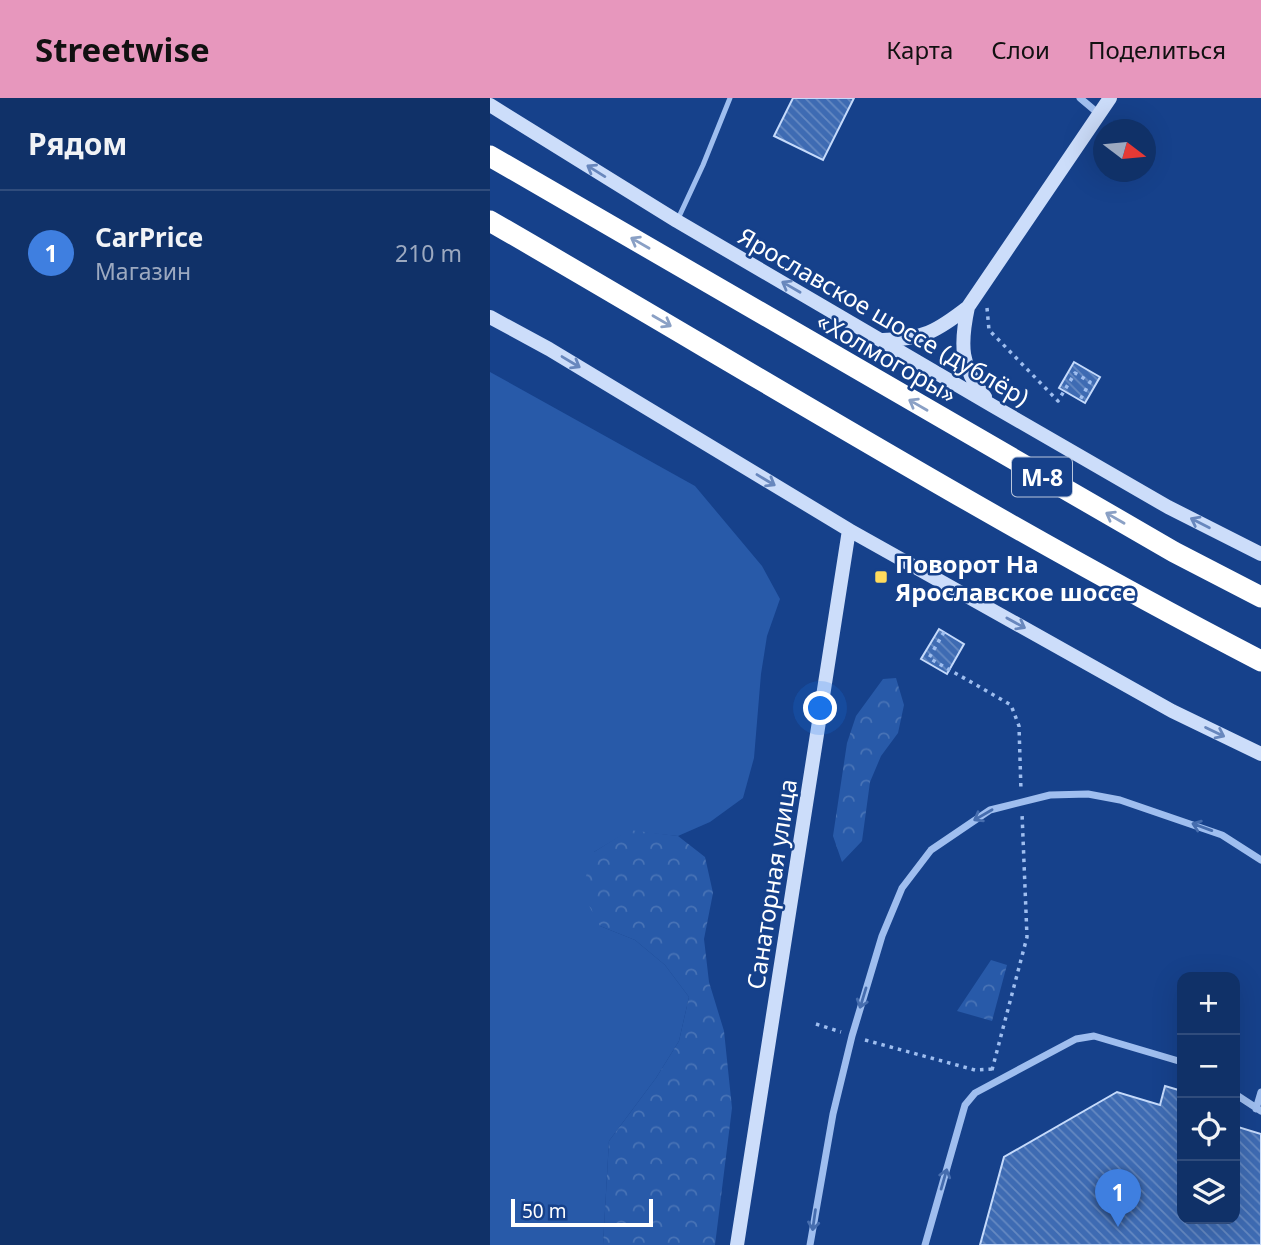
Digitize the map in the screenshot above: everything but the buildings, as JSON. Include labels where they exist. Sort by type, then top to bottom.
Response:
[{"type":"highway","name":"«Холмогоры»","points":[[490,156],[1174,552],[1261,597]]},
{"type":"highway","name":"М-8","points":[[490,221],[946,488],[1149,603],[1261,661]]},
{"type":"street","points":[[1080,98],[1099,114]]},
{"type":"street","points":[[881,340],[910,339],[941,328],[968,307],[1110,98]]},
{"type":"street","name":"Ярославское шоссе (дублёр)","points":[[490,106],[677,221],[993,406],[1168,507],[1261,554]]},
{"type":"street","points":[[490,306],[549,349]]},
{"type":"street","points":[[968,307],[962,333],[964,359],[972,381],[993,406]]},
{"type":"street","points":[[490,317],[549,349],[849,530],[1172,711],[1261,754]]},
{"type":"street","name":"Санаторная улица","points":[[737,1245],[849,530]]},
{"type":"street","points":[[810,1245],[833,1114],[852,1036],[882,936],[902,888],[931,850],[990,810],[1050,795],[1088,794],[1120,800],[1222,835],[1261,860]]},
{"type":"street","points":[[925,1245],[965,1105],[975,1093],[1076,1039],[1094,1036],[1177,1061]]},
{"type":"street","points":[[1240,1097],[1259,1110],[1261,1092]]},
{"type":"lane","points":[[677,221],[704,165],[730,98]]},
{"type":"path","points":[[987,307],[989,330],[1058,401],[1074,373],[1090,382],[1080,400]]},
{"type":"path","points":[[944,632],[929,657],[1010,705],[1019,726],[1027,937],[992,1069],[994,1082]]},
{"type":"path","points":[[816,1024],[975,1070],[992,1069]]},
{"type":"green space","points":[[490,372],[695,486],[762,566],[780,599],[767,636],[754,758],[743,798],[710,822],[678,836],[629,831],[594,852],[600,926],[635,940],[665,965],[689,997],[679,1041],[656,1078],[609,1141],[603,1245],[490,1245]]},
{"type":"green space","points":[[896,678],[904,705],[898,733],[881,756],[870,782],[862,841],[842,862],[833,836],[847,743],[856,716],[883,679]]},
{"type":"green space","points":[[629,830],[678,836],[705,857],[713,893],[704,939],[709,982],[724,1031],[732,1108],[715,1245],[603,1245],[609,1141],[656,1078],[679,1041],[689,997],[665,965],[635,940],[600,926],[581,891],[594,852]]},
{"type":"green space","points":[[991,960],[1007,965],[992,1021],[957,1011]]},
{"type":"place","name":"Поворот На Ярославское шоссе","points":[[881,577]]},
{"type":"place","name":"CarPrice","points":[[1118,1227]]}]
